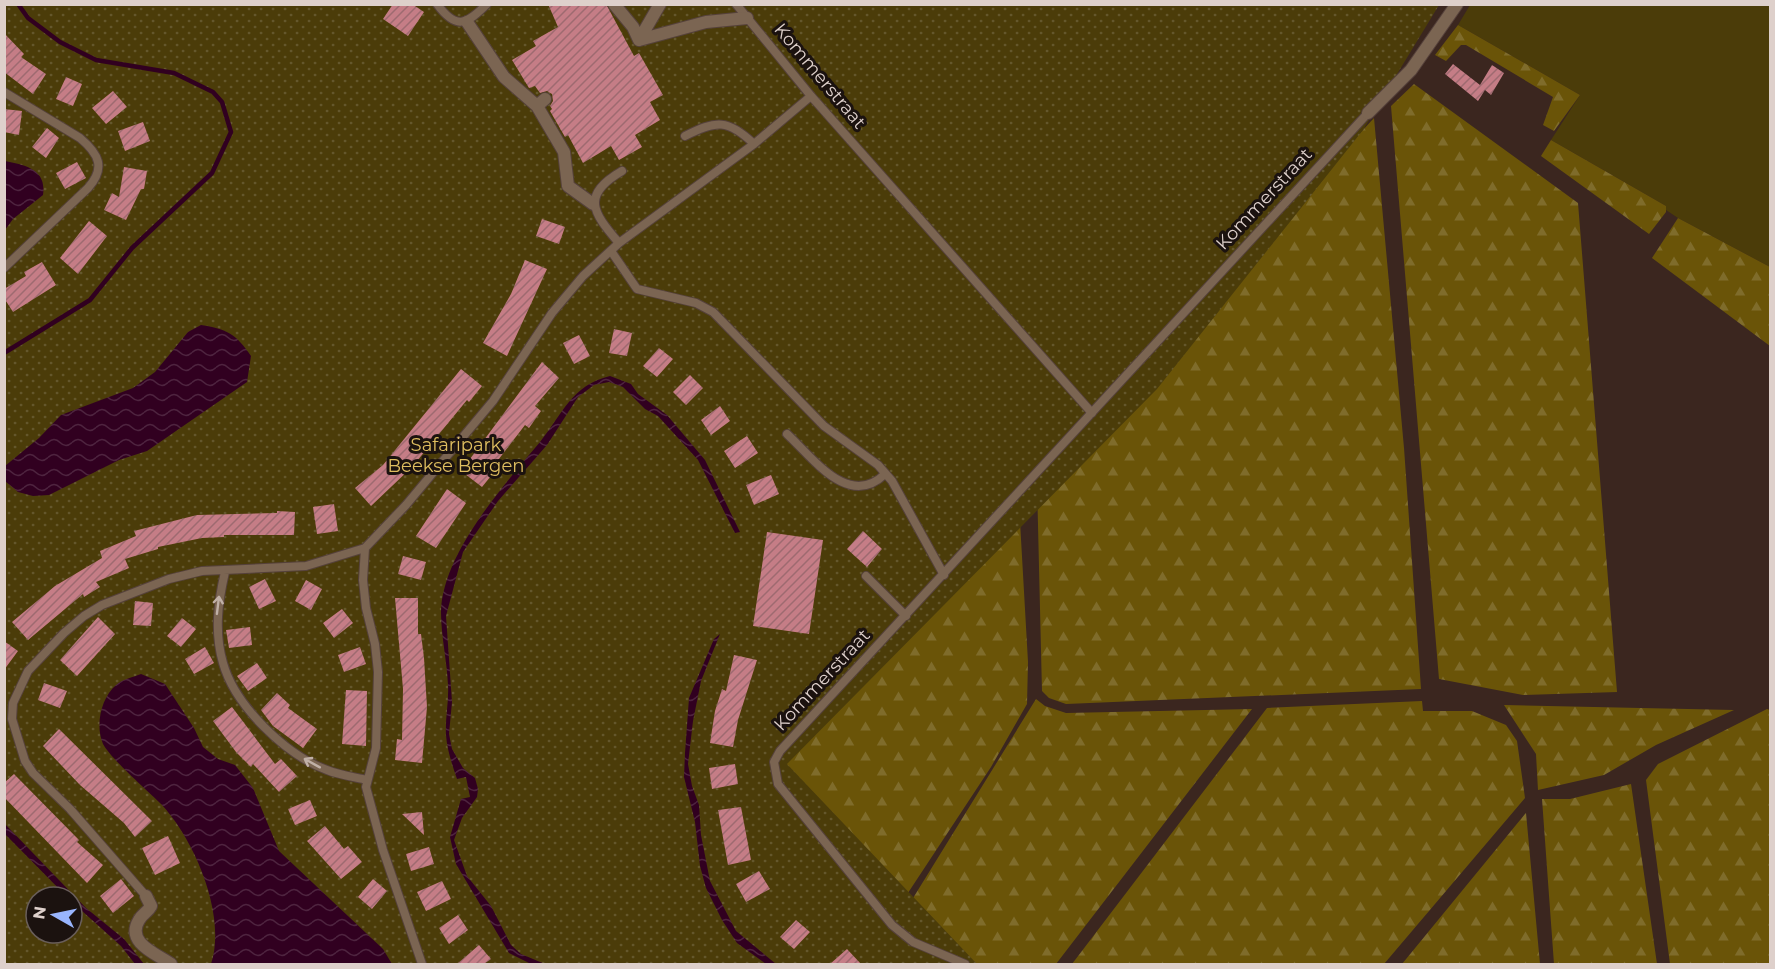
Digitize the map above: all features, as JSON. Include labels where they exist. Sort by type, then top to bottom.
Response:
[{"type":"street","points":[[615,4],[639,40]]},
{"type":"street","points":[[639,40],[660,4]]},
{"type":"street","name":"Kommerstraat","points":[[1368,113],[1411,70],[1456,4]]},
{"type":"street","points":[[639,40],[706,22],[747,18]]},
{"type":"street","points":[[467,22],[504,77],[541,102],[564,152],[568,186],[593,204]]},
{"type":"street","points":[[146,896],[151,906],[140,917],[136,926],[136,937],[151,953],[171,964]]},
{"type":"lane","points":[[437,4],[447,18],[457,23],[467,22],[488,4]]},
{"type":"lane","name":"Kommerstraat","points":[[736,4],[812,96],[1092,413]]},
{"type":"lane","points":[[4,92],[80,138],[92,148],[99,161],[98,174],[88,188],[4,268]]},
{"type":"lane","points":[[146,896],[70,809],[33,773],[16,740],[12,719],[13,703],[28,670],[41,654],[64,633],[102,605],[169,579],[202,571],[225,572],[306,566],[365,548],[413,497],[493,401],[566,295],[583,276],[619,243],[754,144],[812,96]]},
{"type":"lane","name":"Kommerstraat","points":[[964,964],[913,942],[898,932],[775,777],[774,762],[780,752],[1368,113]]},
{"type":"lane","points":[[685,136],[705,126],[723,123],[740,130],[754,144]]},
{"type":"lane","points":[[619,243],[601,222],[593,204],[597,190],[604,182],[622,171]]},
{"type":"lane","points":[[611,251],[637,289],[696,303],[713,312],[824,426],[885,474],[898,489],[944,575]]},
{"type":"lane","points":[[787,434],[839,481],[862,487],[876,483],[885,474]]},
{"type":"lane","points":[[365,548],[363,580],[378,672],[376,748],[366,787],[383,850],[422,964]]},
{"type":"lane","points":[[225,572],[217,605],[217,625],[223,664],[235,688],[259,721],[284,745],[329,771],[367,780]]},
{"type":"lane","points":[[866,576],[906,616]]},
{"type":"green space","name":"Safaripark Beekse Bergen","points":[[5,5],[1439,5],[1363,130],[1157,389],[787,764],[977,964],[5,964]]},
{"type":"green space","points":[[1470,5],[1770,5],[1770,267],[1678,218],[1666,210],[1666,206],[1551,140],[1580,95],[1458,25]]},
{"type":"green space","points":[[1458,25],[1580,95],[1554,131],[1543,125],[1553,97],[1466,45],[1461,45],[1446,61],[1435,55]]},
{"type":"green space","points":[[1414,84],[1578,203],[1617,692],[1523,695],[1439,679],[1391,106]]},
{"type":"green space","points":[[1374,118],[1404,448],[1421,689],[1066,704],[1049,698],[1042,691],[1037,483]]},
{"type":"green space","points":[[1551,140],[1666,206],[1666,212],[1649,234],[1541,156]]},
{"type":"green space","points":[[1678,218],[1770,267],[1770,346],[1652,258]]},
{"type":"green space","points":[[1019,504],[1028,662],[1027,704],[991,767],[900,905],[784,779],[787,754]]},
{"type":"green space","points":[[1036,699],[1045,706],[1066,713],[1252,709],[1056,964],[971,964],[897,924]]},
{"type":"green space","points":[[1422,701],[1423,711],[1472,711],[1506,725],[1517,741],[1525,798],[1384,964],[1072,964],[1267,708]]},
{"type":"green space","points":[[1504,705],[1734,710],[1656,745],[1604,775],[1538,790],[1536,754]]},
{"type":"green space","points":[[1767,709],[1770,710],[1770,964],[1670,964],[1646,780],[1658,764]]},
{"type":"green space","points":[[1631,784],[1657,964],[1554,964],[1542,799],[1570,799]]},
{"type":"green space","points":[[1525,814],[1540,964],[1402,964]]},
{"type":"water","points":[[5,161],[20,164],[38,174],[42,179],[43,195],[13,219],[5,230]]},
{"type":"water","points":[[201,325],[218,328],[230,334],[246,349],[251,356],[247,382],[147,451],[119,460],[49,495],[33,496],[18,492],[5,481],[5,466],[39,438],[61,415],[133,388],[155,372],[188,332]]},
{"type":"water","points":[[610,376],[631,384],[638,394],[667,415],[705,460],[740,532],[735,533],[698,460],[658,416],[645,409],[623,387],[609,382],[594,385],[578,397],[547,445],[498,501],[463,552],[446,616],[452,702],[449,734],[452,749],[463,768],[475,778],[478,789],[477,797],[462,818],[454,840],[467,876],[491,906],[511,945],[521,954],[545,964],[531,964],[509,953],[456,864],[450,837],[461,799],[470,797],[466,777],[457,779],[447,741],[448,685],[441,612],[444,590],[452,567],[477,521],[577,393],[597,380]]},
{"type":"water","points":[[720,634],[701,681],[688,764],[692,786],[699,805],[701,835],[710,881],[736,931],[776,964],[766,964],[737,943],[706,888],[700,866],[695,822],[684,777],[689,698],[714,639]]},
{"type":"water","points":[[141,674],[165,684],[194,728],[203,747],[218,759],[235,765],[253,788],[279,851],[383,949],[392,964],[211,964],[215,945],[215,924],[205,879],[196,858],[174,819],[113,758],[101,737],[101,712],[111,690],[119,683]]},
{"type":"water","points":[[4,823],[64,885],[55,885],[5,834]]},
{"type":"water","points":[[84,906],[124,939],[144,964],[135,964],[121,946],[84,913]]},
{"type":"building","points":[[393,4],[412,4],[424,12],[408,36],[383,19]]},
{"type":"building","points":[[548,4],[606,4],[634,56],[639,53],[663,95],[650,102],[660,120],[635,135],[642,147],[619,160],[611,146],[583,163],[568,135],[565,137],[550,111],[553,101],[552,94],[547,91],[540,93],[535,86],[529,88],[512,60],[536,46],[533,41],[558,27]]},
{"type":"building","points":[[4,33],[24,54],[21,57],[46,74],[33,94],[4,72]]},
{"type":"building","points":[[1453,64],[1480,85],[1492,65],[1504,73],[1491,95],[1485,90],[1478,101],[1445,74]]},
{"type":"building","points":[[66,77],[82,84],[73,106],[56,99]]},
{"type":"building","points":[[113,91],[127,107],[106,124],[92,108]]},
{"type":"building","points":[[4,109],[22,111],[19,135],[4,132]]},
{"type":"building","points":[[143,122],[150,141],[125,151],[118,131]]},
{"type":"building","points":[[47,128],[59,138],[46,158],[32,147]]},
{"type":"building","points":[[77,162],[86,178],[65,189],[56,173]]},
{"type":"building","points":[[124,167],[147,171],[144,189],[141,189],[126,220],[104,210],[112,193],[119,197]]},
{"type":"building","points":[[542,219],[565,227],[559,244],[536,236]]},
{"type":"building","points":[[89,221],[107,236],[78,274],[60,258]]},
{"type":"building","points":[[525,260],[547,269],[507,356],[483,343],[511,294]]},
{"type":"building","points":[[42,262],[56,285],[13,312],[4,298],[4,289],[26,276],[24,272]]},
{"type":"building","points":[[614,329],[632,333],[627,356],[609,353]]},
{"type":"building","points":[[579,335],[590,356],[574,364],[563,343]]},
{"type":"building","points":[[659,348],[673,359],[657,377],[643,366]]},
{"type":"building","points":[[542,362],[559,378],[535,406],[541,411],[529,428],[525,425],[492,468],[495,471],[482,487],[461,471]]},
{"type":"building","points":[[461,369],[482,386],[469,402],[467,400],[412,467],[371,506],[355,488],[383,465]]},
{"type":"building","points":[[690,375],[703,388],[686,405],[673,392]]},
{"type":"building","points":[[720,406],[730,421],[711,435],[701,420]]},
{"type":"building","points":[[747,436],[758,453],[735,468],[724,451]]},
{"type":"building","points":[[771,475],[779,494],[754,505],[746,485]]},
{"type":"building","points":[[447,489],[466,503],[436,548],[416,536]]},
{"type":"building","points":[[334,504],[338,531],[317,534],[313,507]]},
{"type":"building","points":[[277,511],[295,512],[294,535],[224,535],[224,537],[202,538],[158,547],[158,549],[125,559],[129,568],[96,582],[100,587],[84,597],[83,594],[28,640],[12,622],[55,586],[102,558],[100,551],[136,536],[134,531],[197,515],[277,513]]},
{"type":"building","points":[[863,531],[882,549],[867,567],[847,549]]},
{"type":"building","points":[[767,532],[823,540],[809,634],[753,626]]},
{"type":"building","points":[[403,556],[426,562],[421,580],[398,574]]},
{"type":"building","points":[[265,579],[276,601],[259,609],[249,587]]},
{"type":"building","points":[[306,580],[322,589],[311,610],[295,601]]},
{"type":"building","points":[[395,598],[418,598],[418,634],[421,634],[424,658],[427,707],[422,763],[395,760],[397,739],[402,740],[403,689]]},
{"type":"building","points":[[135,601],[153,603],[151,626],[133,625]]},
{"type":"building","points":[[342,609],[353,623],[334,638],[323,623]]},
{"type":"building","points":[[98,617],[115,634],[77,676],[60,660]]},
{"type":"building","points":[[182,618],[196,629],[181,647],[167,636]]},
{"type":"building","points":[[250,627],[252,645],[229,648],[226,630]]},
{"type":"building","points":[[4,641],[18,651],[4,670]]},
{"type":"building","points":[[205,647],[214,663],[194,674],[185,659]]},
{"type":"building","points":[[360,647],[366,664],[344,672],[338,655]]},
{"type":"building","points":[[734,655],[757,660],[738,720],[733,747],[710,743],[715,711],[722,689],[726,691]]},
{"type":"building","points":[[257,663],[267,678],[248,691],[237,676]]},
{"type":"building","points":[[44,683],[67,691],[60,708],[38,700]]},
{"type":"building","points":[[346,690],[367,691],[366,746],[342,744]]},
{"type":"building","points":[[277,693],[290,705],[288,708],[317,729],[303,748],[273,726],[261,710]]},
{"type":"building","points":[[232,707],[275,764],[281,759],[297,776],[279,792],[253,764],[251,767],[236,752],[213,721]]},
{"type":"building","points":[[59,729],[152,821],[135,837],[124,823],[80,785],[43,746]]},
{"type":"building","points":[[735,764],[738,784],[712,789],[709,768]]},
{"type":"building","points":[[14,774],[79,840],[77,842],[103,865],[87,883],[4,797],[4,783]]},
{"type":"building","points":[[310,800],[317,816],[295,825],[288,809]]},
{"type":"building","points":[[741,807],[751,860],[728,865],[718,810]]},
{"type":"building","points":[[422,812],[424,835],[402,814]]},
{"type":"building","points":[[325,826],[344,849],[348,846],[362,862],[341,879],[307,841]]},
{"type":"building","points":[[168,836],[180,863],[155,875],[142,848]]},
{"type":"building","points":[[429,847],[434,864],[411,871],[406,854]]},
{"type":"building","points":[[759,871],[770,889],[746,902],[736,884]]},
{"type":"building","points":[[121,879],[134,896],[113,913],[100,896]]},
{"type":"building","points":[[373,879],[387,891],[372,909],[358,897]]},
{"type":"building","points":[[442,881],[451,899],[426,911],[417,892]]},
{"type":"building","points":[[458,915],[468,930],[449,944],[439,928]]},
{"type":"building","points":[[796,920],[810,932],[794,949],[780,937]]},
{"type":"building","points":[[479,945],[491,959],[484,964],[457,964]]},
{"type":"building","points":[[847,949],[861,964],[830,964]]},
{"type":"waterway","points":[[4,353],[90,300],[132,248],[212,173],[231,132],[222,102],[213,92],[174,73],[96,60],[60,42],[28,18],[18,4]]}]
